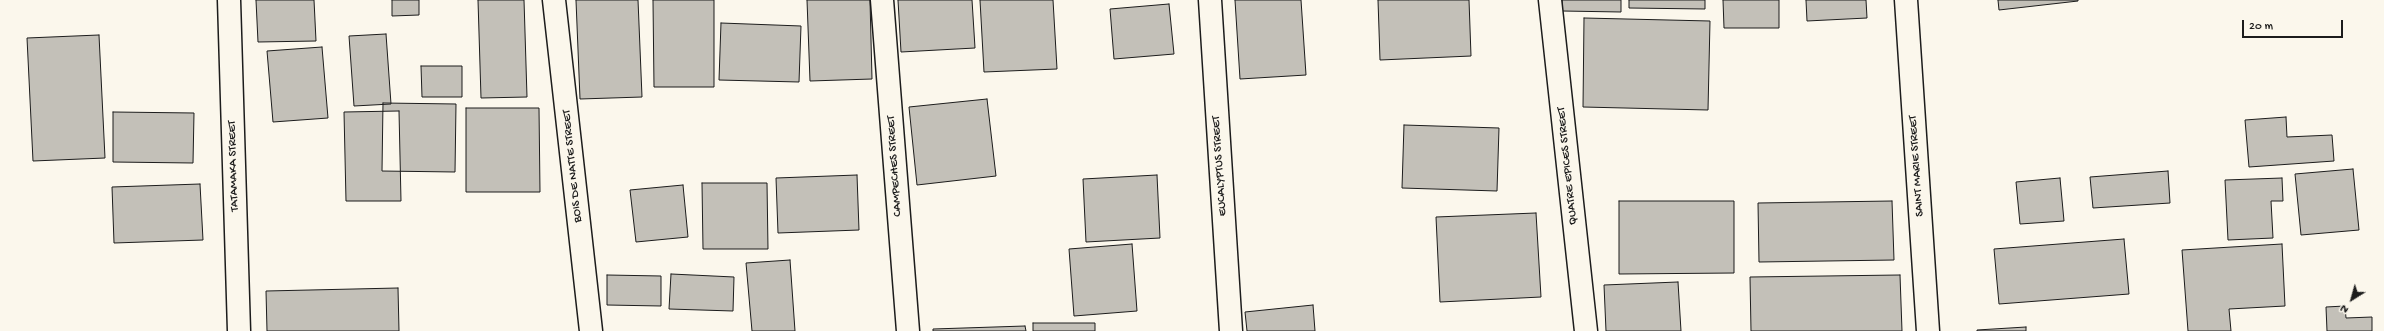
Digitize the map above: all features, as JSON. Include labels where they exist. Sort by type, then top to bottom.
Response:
[{"type":"street","name":"TATAMAKA STREET","points":[[229,0],[239,331]]},
{"type":"street","name":"BOIS DE NATTE STREET","points":[[554,0],[591,331]]},
{"type":"street","name":"CAMPECHES STREET","points":[[882,0],[908,331]]},
{"type":"street","name":"EUCALYPTUS STREET","points":[[1210,0],[1231,331]]},
{"type":"street","name":"QUATRE EPICES STREET","points":[[1550,0],[1586,331]]},
{"type":"street","name":"SAINT MARIE STREET","points":[[1906,0],[1928,331]]},
{"type":"building","points":[[256,0],[314,0],[316,41],[258,42]]},
{"type":"building","points":[[392,0],[419,0],[419,15],[392,16]]},
{"type":"building","points":[[478,0],[524,0],[527,97],[481,98]]},
{"type":"building","points":[[576,0],[638,0],[642,97],[580,99]]},
{"type":"building","points":[[653,0],[714,0],[714,87],[654,87]]},
{"type":"building","points":[[807,0],[870,0],[872,79],[810,81]]},
{"type":"building","points":[[898,0],[972,0],[975,48],[901,52]]},
{"type":"building","points":[[980,0],[1053,0],[1057,69],[984,72]]},
{"type":"building","points":[[1235,0],[1301,0],[1306,75],[1240,79]]},
{"type":"building","points":[[1378,0],[1469,0],[1471,56],[1380,60]]},
{"type":"building","points":[[1562,0],[1621,0],[1621,12],[1562,11]]},
{"type":"building","points":[[1629,0],[1705,0],[1705,9],[1629,8]]},
{"type":"building","points":[[1723,0],[1779,0],[1779,28],[1724,28]]},
{"type":"building","points":[[1806,0],[1866,0],[1867,18],[1807,21]]},
{"type":"building","points":[[1998,0],[2078,0],[2078,1],[1999,10]]},
{"type":"building","points":[[1169,4],[1174,54],[1114,59],[1110,9]]},
{"type":"building","points":[[1584,18],[1710,21],[1708,110],[1583,107]]},
{"type":"building","points":[[721,23],[801,26],[799,82],[719,80]]},
{"type":"building","points":[[386,34],[391,104],[354,106],[349,36]]},
{"type":"building","points":[[99,35],[105,158],[33,161],[27,38]]},
{"type":"building","points":[[322,47],[328,118],[273,122],[267,51]]},
{"type":"building","points":[[421,66],[462,66],[462,97],[422,97]]},
{"type":"building","points":[[987,99],[996,176],[917,185],[909,107]]},
{"type":"building","points":[[383,103],[456,104],[455,172],[382,171]]},
{"type":"building","points":[[466,108],[539,108],[540,192],[466,192]]},
{"type":"building","points":[[399,111],[401,201],[346,201],[344,112]]},
{"type":"building","points":[[113,112],[194,113],[193,163],[113,162]]},
{"type":"building","points":[[2286,117],[2287,137],[2332,135],[2334,161],[2249,167],[2245,120]]},
{"type":"building","points":[[1404,125],[1499,128],[1497,191],[1402,188]]},
{"type":"building","points":[[2353,169],[2359,230],[2301,235],[2295,174]]},
{"type":"building","points":[[2168,171],[2170,203],[2093,208],[2090,177]]},
{"type":"building","points":[[857,175],[859,230],[778,233],[776,178]]},
{"type":"building","points":[[1157,175],[1160,238],[1086,242],[1083,179]]},
{"type":"building","points":[[2060,178],[2064,221],[2020,224],[2016,182]]},
{"type":"building","points":[[2282,178],[2283,201],[2271,201],[2273,238],[2228,240],[2225,180]]},
{"type":"building","points":[[702,183],[767,183],[768,249],[703,249]]},
{"type":"building","points":[[200,184],[203,240],[114,243],[112,187]]},
{"type":"building","points":[[683,185],[688,237],[636,242],[630,190]]},
{"type":"building","points":[[1619,201],[1734,201],[1734,273],[1619,274]]},
{"type":"building","points":[[1892,201],[1894,260],[1759,262],[1758,203]]},
{"type":"building","points":[[1536,213],[1541,297],[1440,302],[1436,217]]},
{"type":"building","points":[[2124,239],[2129,294],[1999,304],[1994,249]]},
{"type":"building","points":[[1132,244],[1137,311],[1074,316],[1069,249]]},
{"type":"building","points":[[2282,244],[2285,306],[2229,309],[2231,331],[2188,331],[2182,250]]},
{"type":"building","points":[[790,260],[795,331],[752,331],[746,263]]},
{"type":"building","points":[[671,274],[734,277],[733,311],[669,309]]},
{"type":"building","points":[[607,275],[661,276],[661,306],[607,305]]},
{"type":"building","points":[[1900,275],[1902,331],[1751,331],[1750,277]]},
{"type":"building","points":[[1678,282],[1681,331],[1606,331],[1604,285]]},
{"type":"building","points":[[398,288],[399,331],[267,331],[266,291]]},
{"type":"building","points":[[1313,305],[1315,331],[1247,331],[1245,312]]},
{"type":"building","points":[[2345,306],[2346,318],[2372,317],[2372,331],[2327,331],[2326,307]]},
{"type":"building","points":[[1033,323],[1095,323],[1095,331],[1033,331]]},
{"type":"building","points":[[1025,326],[1026,331],[933,331],[933,329]]},
{"type":"building","points":[[2026,327],[2026,331],[1977,331],[1977,330]]}]
